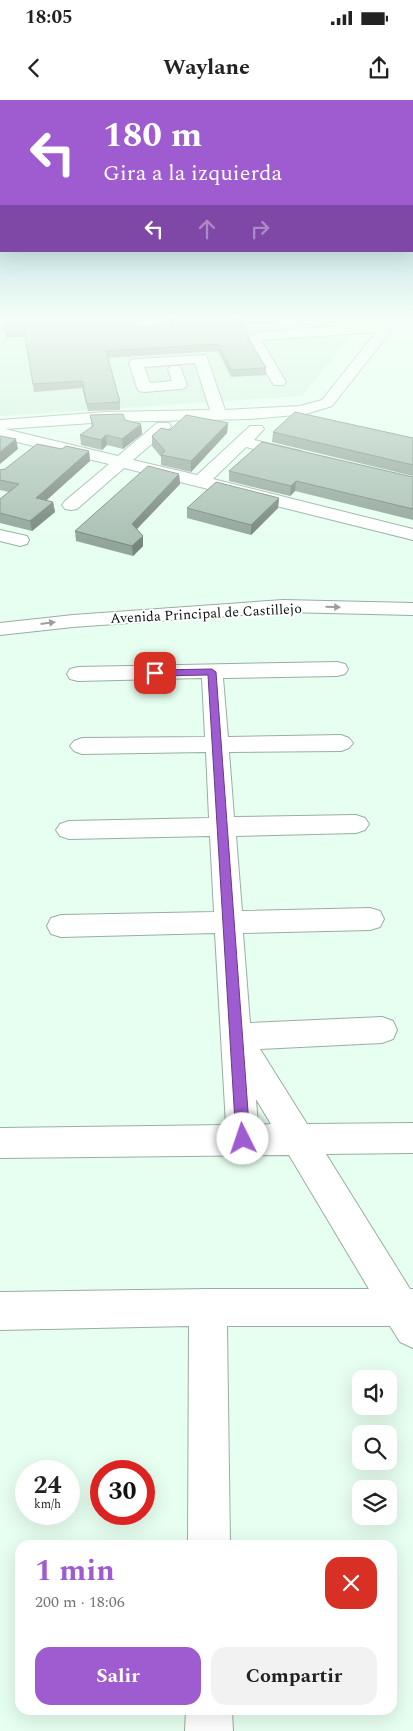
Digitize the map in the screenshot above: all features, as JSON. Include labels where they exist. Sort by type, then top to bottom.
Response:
[{"type":"street","points":[[212,393],[219,415]]},
{"type":"street","points":[[1,424],[106,417],[219,415],[301,410],[327,403],[335,393]]},
{"type":"street","points":[[202,481],[266,419]]},
{"type":"street","points":[[1,424],[33,448],[121,462],[413,535]]},
{"type":"street","points":[[71,505],[163,426]]},
{"type":"street","points":[[243,442],[309,457]]},
{"type":"street","points":[[0,535],[20,540]]},
{"type":"street","name":"Avenida Principal de Castillejo","points":[[63,603],[264,592],[413,595]]},
{"type":"street","name":"Avenida Principal de Castillejo","points":[[0,629],[73,621],[283,606],[413,609]]},
{"type":"street","points":[[78,674],[337,669]]},
{"type":"street","points":[[212,672],[243,1139]]},
{"type":"street","points":[[82,746],[341,743]]},
{"type":"street","points":[[69,830],[356,824]]},
{"type":"street","points":[[61,926],[370,919]]},
{"type":"street","points":[[236,1037],[382,1030]]},
{"type":"street","points":[[236,1037],[409,1315]]},
{"type":"street","points":[[0,1143],[413,1138]]},
{"type":"street","points":[[0,1311],[208,1307],[409,1315]]},
{"type":"street","points":[[208,1307],[208,1540]]},
{"type":"street","points":[[209,1715],[209,1731]]},
{"type":"shaded area","points":[[0,393],[304,393],[302,396],[0,416]]},
{"type":"building","points":[[85,393],[118,393],[120,402],[87,404]]},
{"type":"building","points":[[295,412],[413,438],[413,465],[273,432]]},
{"type":"building","points":[[123,414],[125,420],[141,424],[122,439],[106,435],[101,440],[80,435],[93,426],[90,415]]},
{"type":"building","points":[[186,415],[228,423],[191,461],[161,455],[165,451],[152,436],[161,428],[170,430]]},
{"type":"building","points":[[0,436],[16,439],[0,452]]},
{"type":"building","points":[[262,442],[413,477],[413,509],[296,481],[291,486],[229,471]]},
{"type":"building","points":[[37,444],[62,449],[66,446],[89,451],[36,498],[53,502],[30,521],[0,513],[0,499],[19,484],[0,480],[0,470],[5,469]]},
{"type":"building","points":[[148,466],[179,474],[132,524],[143,536],[132,546],[75,531]]},
{"type":"building","points":[[216,482],[279,498],[251,525],[187,508]]},
{"type":"route","points":[[155,673],[212,672],[243,1139]]}]
